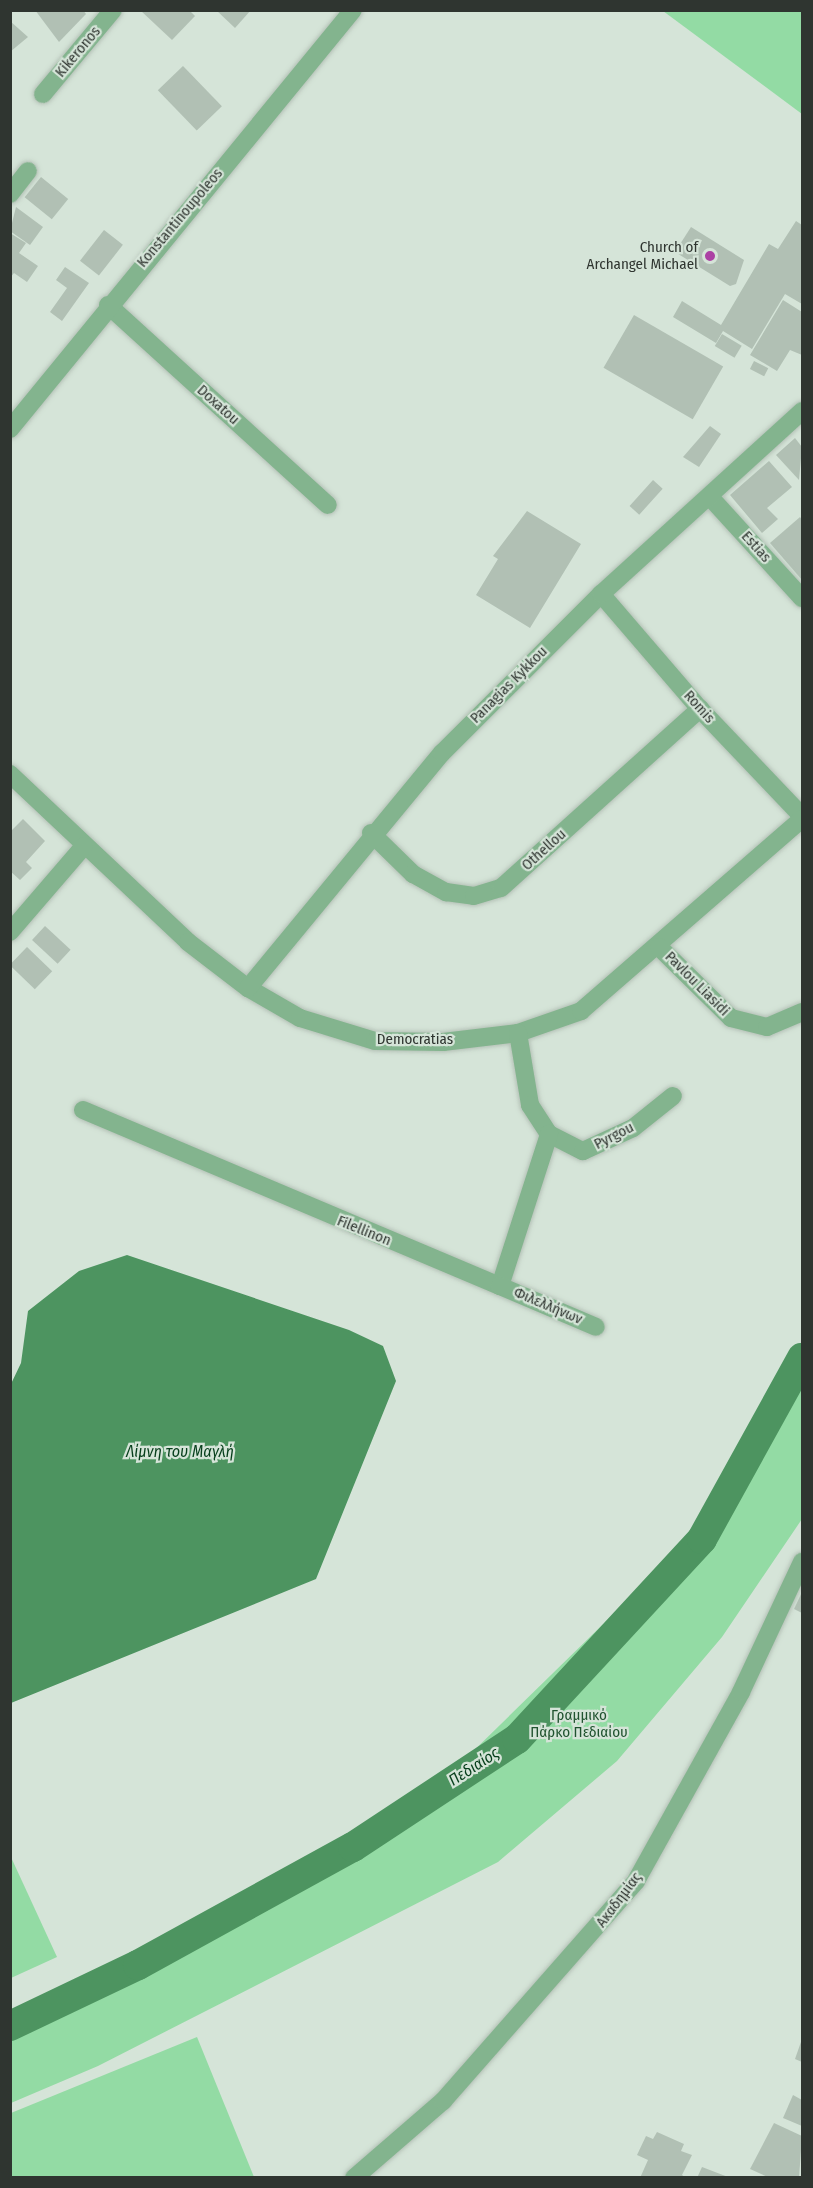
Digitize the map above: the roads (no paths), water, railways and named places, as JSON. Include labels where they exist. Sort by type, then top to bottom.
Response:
[{"type":"street","name":"Kikeronos","points":[[43,94],[113,10]]},
{"type":"street","name":"Konstantinoupoleos","points":[[10,429],[108,305],[350,12]]},
{"type":"street","points":[[10,194],[28,171]]},
{"type":"street","name":"Doxatou","points":[[108,305],[328,505]]},
{"type":"street","name":"Panagias Kykkou","points":[[248,988],[371,833],[442,753],[601,594],[802,411]]},
{"type":"street","name":"Estias","points":[[710,497],[802,598]]},
{"type":"street","name":"Romis","points":[[601,594],[699,709],[802,818]]},
{"type":"street","name":"Othellou","points":[[371,833],[413,874],[446,892],[474,896],[501,888],[699,709]]},
{"type":"street","name":"Democratias","points":[[10,774],[188,942],[248,988],[300,1018],[375,1041],[442,1042],[518,1033],[581,1011],[659,947],[802,818]]},
{"type":"street","points":[[10,932],[84,846]]},
{"type":"street","name":"Pavlou Liasidi","points":[[659,947],[731,1018],[767,1027],[802,1012]]},
{"type":"street","points":[[500,1286],[549,1134],[530,1105],[518,1033]]},
{"type":"street","name":"Pyrgou","points":[[549,1134],[583,1151],[633,1128],[673,1096]]},
{"type":"street","name":"Filellinon","points":[[83,1110],[500,1286]]},
{"type":"street","name":"Φιλελλήνων","points":[[500,1286],[596,1327]]},
{"type":"street","name":"Ακαδημίας","points":[[354,2178],[443,2101],[636,1881],[741,1692],[802,1562]]},
{"type":"water","name":"Λίμνη του Μαγλή","points":[[127,1255],[349,1330],[383,1346],[396,1381],[316,1579],[11,1703],[10,1386],[21,1363],[28,1311],[79,1271]]},
{"type":"waterway","name":"Πεδιαίος","points":[[10,2026],[138,1965],[353,1847],[517,1739],[702,1539],[802,1358]]},
{"type":"place","name":"Church of Archangel Michael","points":[[710,256]]},
{"type":"park label","name":"Γραμμικό Πάρκο Πεδιαίου","points":[[579,1724]]}]
